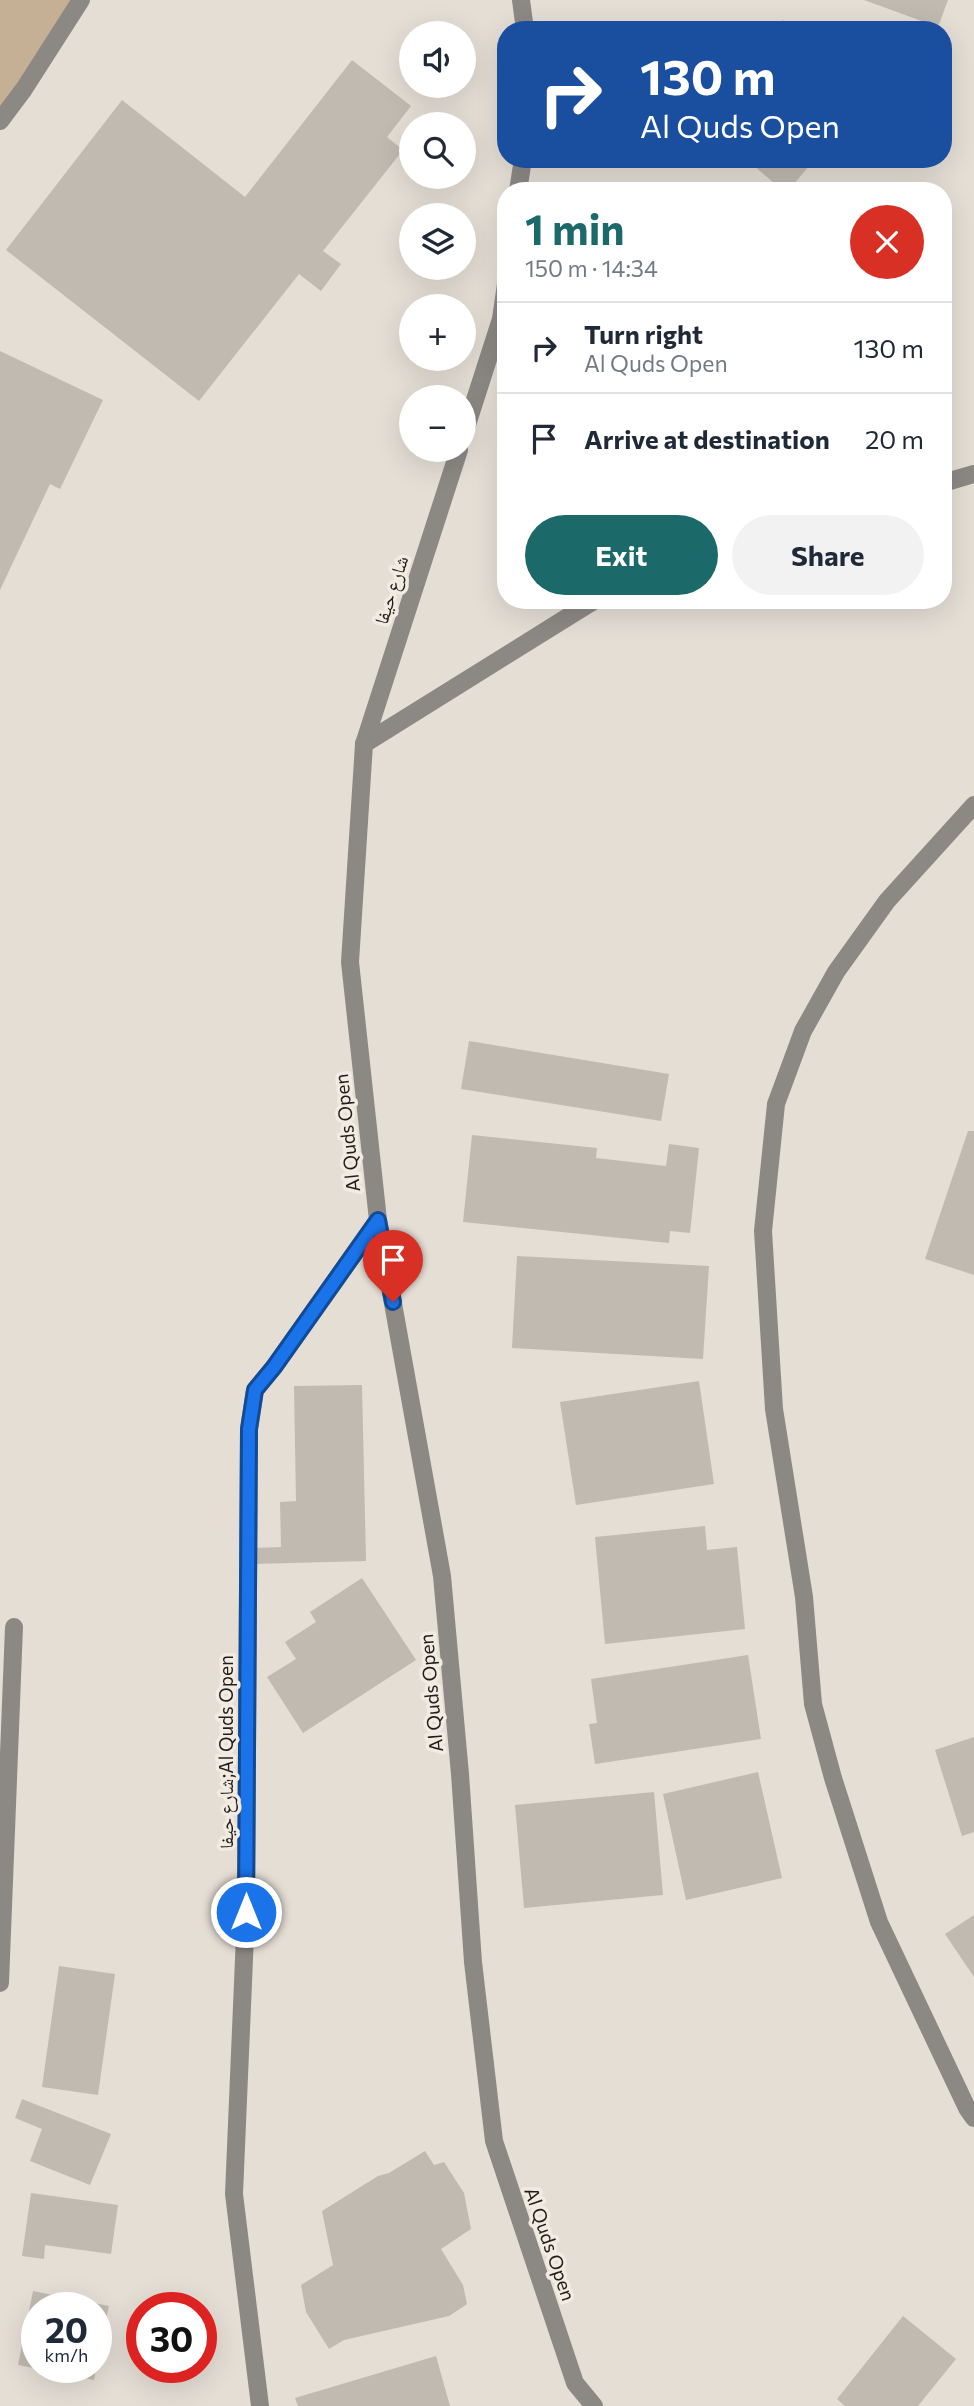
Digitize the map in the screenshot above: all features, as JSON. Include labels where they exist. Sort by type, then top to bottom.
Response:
[{"type":"street","points":[[0,121],[24,89],[81,0]]},
{"type":"street","points":[[522,0],[524,21]]},
{"type":"street","points":[[476,397],[497,331]]},
{"type":"street","name":"شارع حيفا","points":[[350,962],[364,744],[455,462]]},
{"type":"street","points":[[952,480],[974,474]]},
{"type":"street","points":[[364,744],[581,609]]},
{"type":"street","points":[[974,806],[947,832],[887,901],[836,972],[803,1031],[776,1104],[763,1231],[774,1409],[804,1597],[813,1704],[879,1922],[931,2035],[974,2118]]},
{"type":"street","name":"Al Quds Open","points":[[350,962],[378,1220],[442,1576],[473,1962],[494,2141],[575,2383],[594,2406]]},
{"type":"street","name":"شارع حيفا;Al Quds Open","points":[[260,2406],[234,2194],[246,1912],[249,1429],[255,1390],[378,1220]]},
{"type":"street","points":[[0,1983],[14,1627]]},
{"type":"shaded area","points":[[0,0],[79,0],[0,119]]},
{"type":"building","points":[[864,0],[948,0],[940,21],[922,21]]},
{"type":"building","points":[[352,60],[411,106],[406,112],[399,112],[399,122],[387,137],[399,147],[399,155],[323,251],[341,264],[321,291],[299,274],[199,401],[6,250],[122,100],[245,197]]},
{"type":"building","points":[[756,168],[807,168],[796,182],[773,182]]},
{"type":"building","points":[[0,351],[103,400],[60,489],[50,484],[0,590]]},
{"type":"building","points":[[469,1041],[669,1074],[661,1121],[461,1089]]},
{"type":"building","points":[[968,1131],[974,1131],[974,1275],[925,1259]]},
{"type":"building","points":[[472,1135],[597,1148],[596,1158],[666,1166],[669,1144],[699,1148],[690,1233],[670,1231],[669,1243],[463,1222]]},
{"type":"building","points":[[517,1256],[709,1266],[703,1359],[512,1348]]},
{"type":"building","points":[[699,1381],[714,1484],[576,1505],[560,1402]]},
{"type":"building","points":[[362,1385],[366,1561],[253,1564],[253,1548],[281,1547],[280,1502],[296,1501],[294,1386]]},
{"type":"building","points":[[705,1526],[707,1550],[737,1547],[745,1629],[605,1644],[595,1537]]},
{"type":"building","points":[[362,1578],[416,1660],[303,1733],[267,1677],[296,1659],[285,1642],[316,1622],[310,1612]]},
{"type":"building","points":[[748,1655],[761,1739],[595,1764],[589,1724],[597,1723],[591,1679]]},
{"type":"building","points":[[974,1737],[974,1832],[962,1836],[935,1750]]},
{"type":"building","points":[[758,1772],[782,1878],[686,1900],[663,1794]]},
{"type":"building","points":[[654,1792],[663,1895],[524,1908],[515,1805]]},
{"type":"building","points":[[974,1915],[974,1977],[945,1934]]},
{"type":"building","points":[[59,1966],[115,1974],[98,2095],[42,2087]]},
{"type":"building","points":[[22,2099],[111,2134],[90,2185],[30,2161],[42,2129],[15,2118]]},
{"type":"building","points":[[425,2151],[434,2165],[444,2162],[464,2193],[471,2229],[441,2249],[463,2285],[467,2304],[449,2316],[344,2340],[329,2349],[306,2312],[301,2285],[333,2265],[322,2211]]},
{"type":"building","points":[[31,2193],[118,2205],[111,2254],[45,2245],[44,2259],[22,2256]]},
{"type":"building","points":[[903,2316],[956,2359],[918,2406],[845,2406],[837,2399]]},
{"type":"building","points":[[436,2356],[450,2406],[298,2406],[295,2398]]},
{"type":"route","points":[[246,1912],[249,1429],[255,1390],[378,1220],[393,1302]]}]
